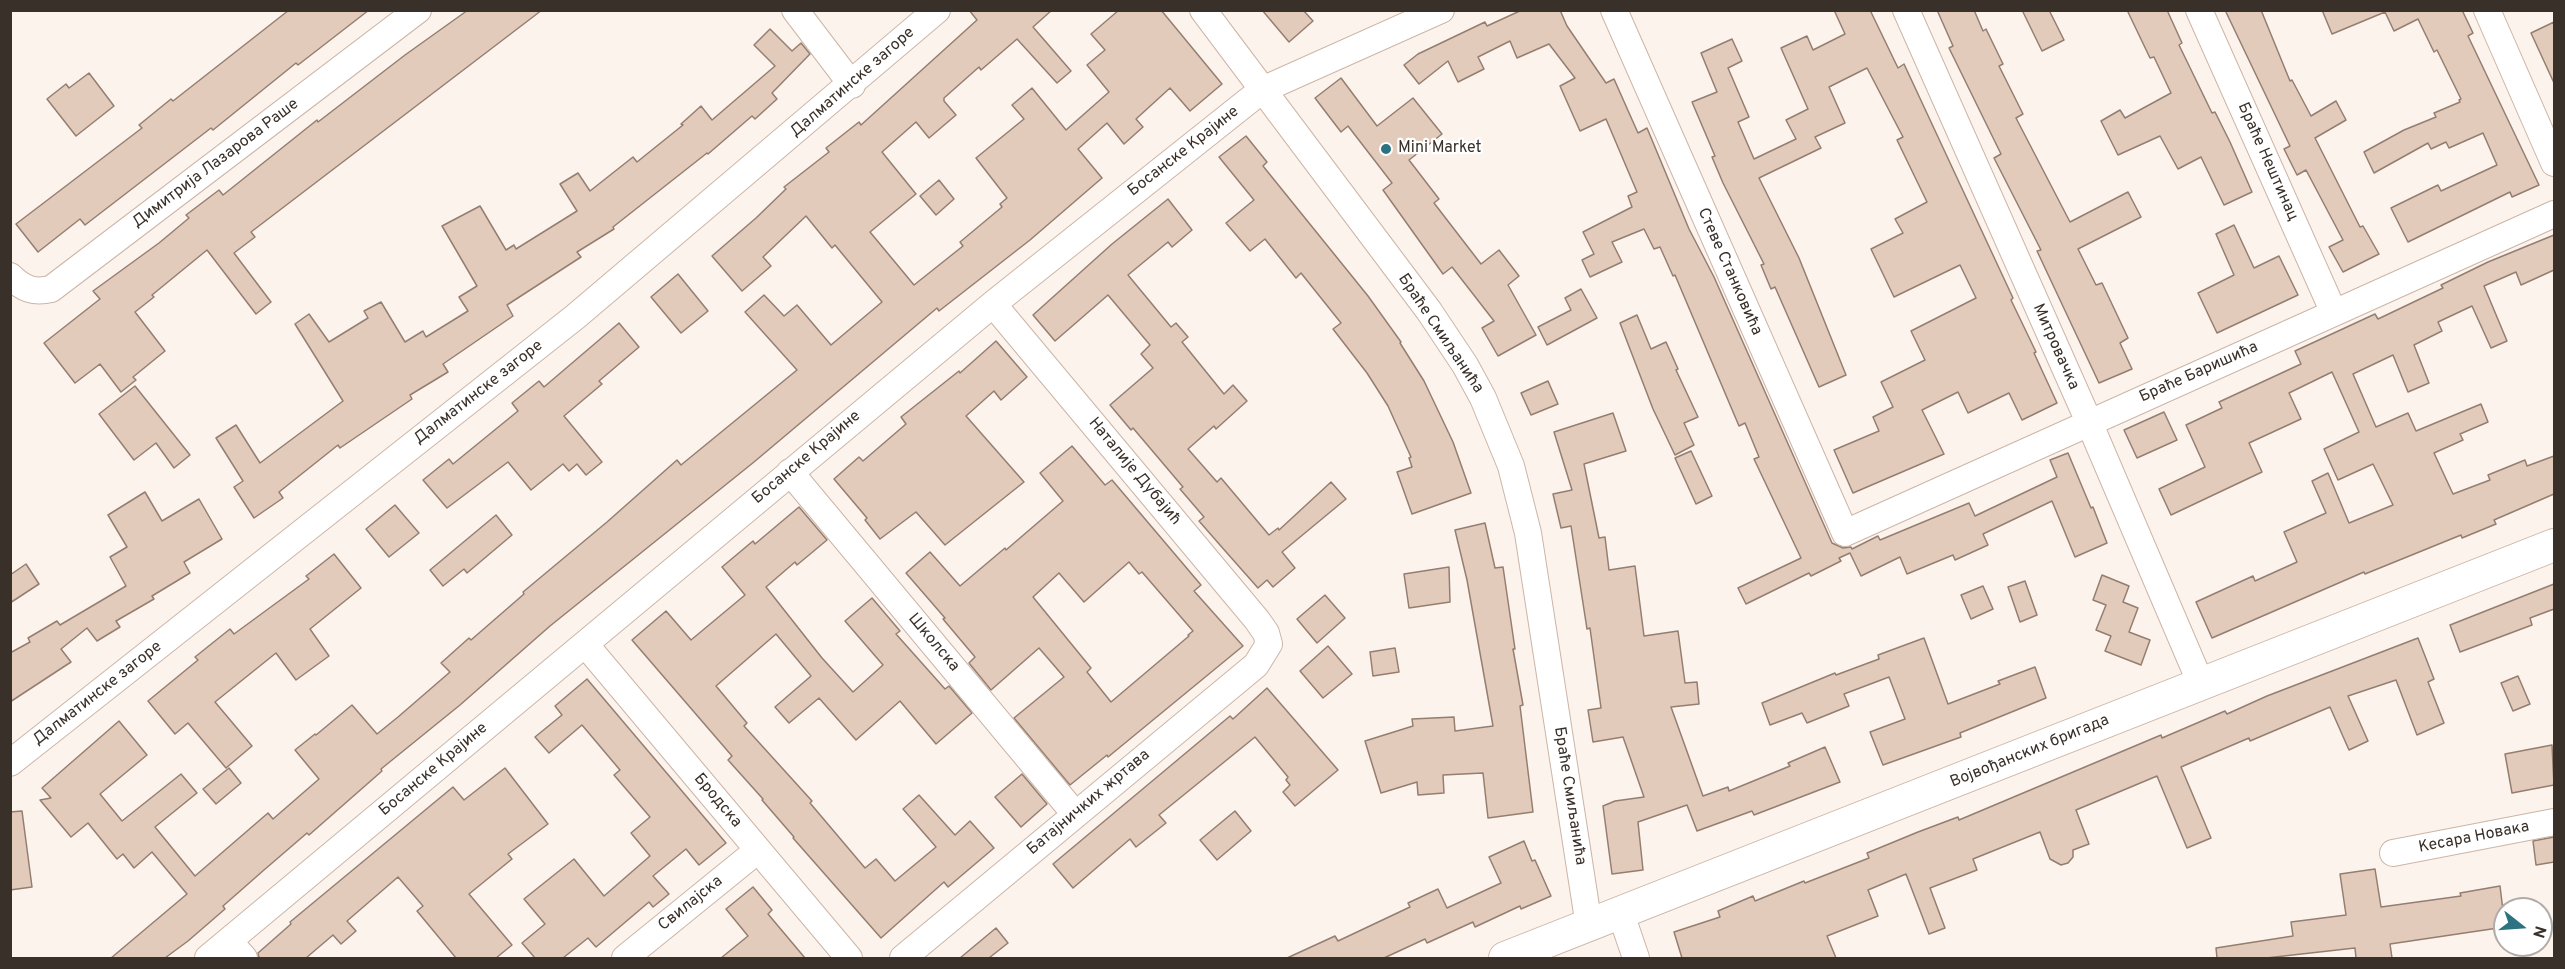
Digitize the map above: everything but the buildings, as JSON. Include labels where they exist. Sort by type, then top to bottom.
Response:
[{"type":"street","name":"Димитрија Лазарова Раше","points":[[10,276],[27,289],[38,292],[51,289],[418,10]]},
{"type":"street","points":[[795,10],[852,85]]},
{"type":"street","name":"Далматинске загоре","points":[[10,763],[566,324],[852,85],[938,10]]},
{"type":"street","name":"Браће Смиљанића","points":[[1203,10],[1429,311],[1465,366],[1501,440],[1518,488],[1528,533],[1589,926]]},
{"type":"street","name":"Босанске Крајине","points":[[208,958],[237,950],[585,644],[790,472],[993,304],[1262,90],[1441,10]]},
{"type":"street","name":"Стеве Станковића","points":[[1614,10],[1845,533]]},
{"type":"street","name":"Митровачка","points":[[1906,10],[2089,422],[2201,684]]},
{"type":"street","name":"Браће Нештинац","points":[[2199,10],[2334,313]]},
{"type":"street","points":[[2487,10],[2554,163]]},
{"type":"street","name":"Браће Баришића","points":[[1845,533],[2554,214]]},
{"type":"street","name":"Наталије Дубајић","points":[[993,304],[1257,620],[1266,633],[1269,644]]},
{"type":"street","name":"Школска","points":[[790,472],[1075,814]]},
{"type":"street","name":"Војвођанских бригада","points":[[1505,958],[2554,546]]},
{"type":"street","name":"Бродска","points":[[585,644],[849,958]]},
{"type":"street","name":"Батајничких жртава","points":[[903,958],[1256,665],[1269,644]]},
{"type":"street","name":"Кесара Новака","points":[[2393,853],[2554,822]]},
{"type":"street","name":"Свилајска","points":[[624,958],[758,850]]},
{"type":"street","points":[[1621,914],[1636,958]]},
{"type":"place","name":"Mini Market","points":[[1386,149]]}]
